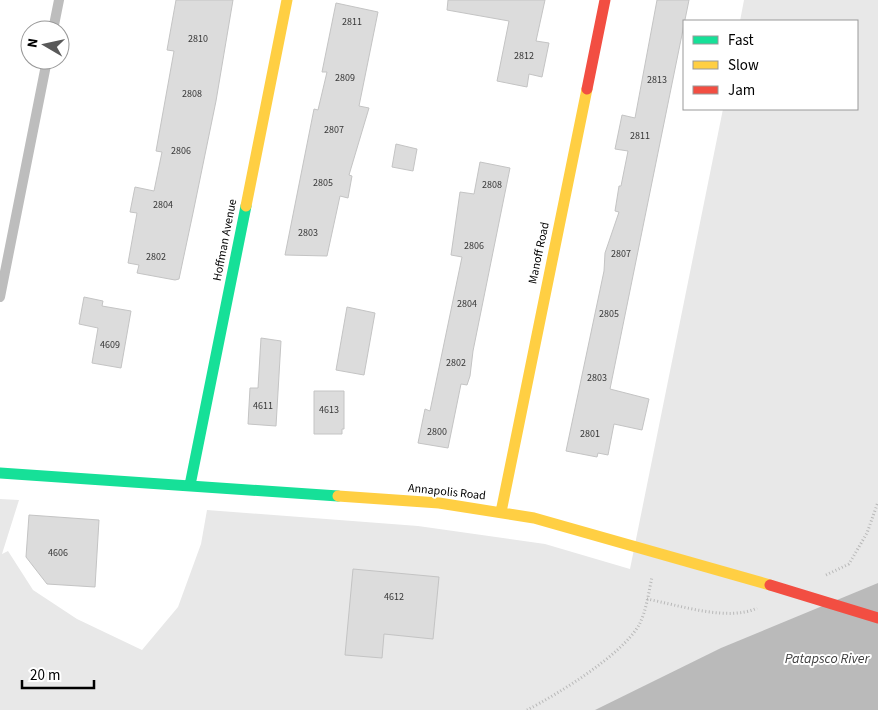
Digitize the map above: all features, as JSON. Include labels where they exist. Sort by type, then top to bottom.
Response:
[{"type":"street","name":"Hoffman Avenue","points":[[190,485],[287,0]]},
{"type":"street","name":"Manoff Road","points":[[501,512],[605,0]]},
{"type":"street","name":"Annapolis Road","points":[[0,473],[439,503],[501,512],[552,523],[657,552],[878,618]]},
{"type":"lane","points":[[55,20],[59,0]]},
{"type":"lane","points":[[0,297],[45,70]]},
{"type":"path","points":[[527,710],[553,697],[618,649],[639,625],[650,588],[657,552]]},
{"type":"shaded area","points":[[744,0],[878,0],[878,710],[0,710],[0,499],[19,500],[2,554],[8,551],[33,590],[77,619],[142,650],[178,607],[201,544],[207,510],[418,526],[545,544],[630,569],[723,110],[858,110],[858,20],[740,20]]},
{"type":"water","name":"Patapsco River","points":[[878,583],[878,710],[595,710],[721,648]]},
{"type":"building","points":[[176,0],[233,0],[216,101],[193,213],[179,279],[175,280],[137,273],[139,265],[128,263],[137,213],[130,212],[135,187],[154,191],[162,152],[156,151],[174,51],[167,50]]},
{"type":"building","points":[[448,0],[545,0],[536,41],[549,43],[542,77],[529,74],[527,87],[497,81],[509,21],[447,10]]},
{"type":"building","points":[[657,0],[689,0],[685,20],[683,20],[683,30],[610,389],[649,399],[642,430],[614,424],[608,455],[598,453],[597,457],[566,451],[604,271],[605,253],[619,212],[615,211],[628,151],[615,149],[622,115],[635,118]]},
{"type":"building","points":[[336,3],[378,12],[359,106],[369,108],[349,175],[352,176],[348,198],[340,196],[327,256],[285,255],[314,109],[318,110],[327,72],[322,72]]},
{"type":"building","points":[[396,144],[417,149],[413,171],[392,167]]},
{"type":"building","points":[[480,162],[510,168],[473,351],[470,376],[467,385],[461,384],[448,448],[418,443],[425,409],[430,411],[462,257],[451,255],[460,192],[474,194]]},
{"type":"building","points":[[84,297],[103,301],[102,306],[131,311],[121,368],[92,363],[98,328],[79,324]]},
{"type":"building","points":[[347,307],[375,313],[364,375],[336,370]]},
{"type":"building","points":[[261,338],[281,341],[276,426],[248,424],[250,388],[258,388]]},
{"type":"building","points":[[314,391],[344,391],[344,429],[342,429],[342,434],[314,434]]},
{"type":"building","points":[[29,515],[99,520],[95,587],[47,584],[26,557]]},
{"type":"building","points":[[353,569],[439,577],[433,639],[384,634],[382,658],[345,655]]},
{"type":"traffic: fast","points":[[190,485],[246,206]]},
{"type":"traffic: fast","points":[[0,473],[338,496]]},
{"type":"traffic: slow","points":[[246,206],[287,0]]},
{"type":"traffic: slow","points":[[501,512],[587,89]]},
{"type":"traffic: slow","points":[[338,496],[439,503],[534,518],[770,585]]},
{"type":"traffic: jam","points":[[587,89],[605,0]]},
{"type":"traffic: jam","points":[[770,585],[878,618]]}]
